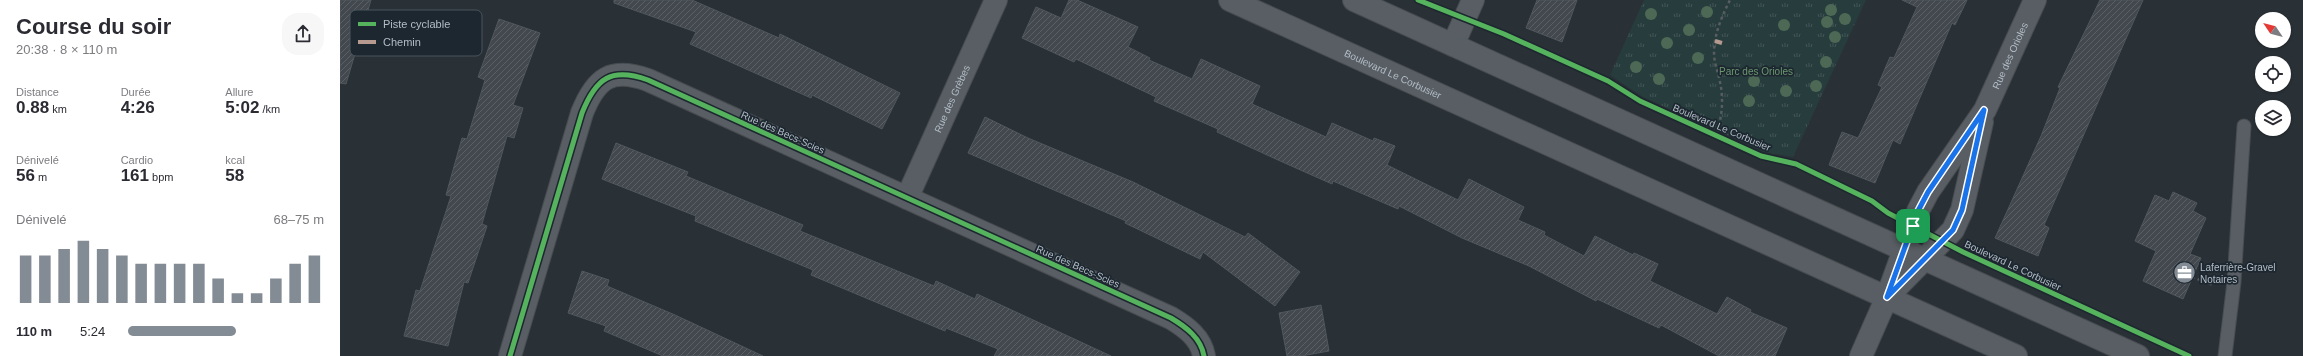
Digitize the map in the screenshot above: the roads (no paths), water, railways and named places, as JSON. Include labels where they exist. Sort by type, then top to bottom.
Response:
[{"type":"street","name":"Rue des Grèbes","points":[[907,198],[996,0]]},
{"type":"street","name":"Boulevard Le Corbusier","points":[[1230,0],[2016,356]]},
{"type":"street","points":[[1354,0],[2138,356]]},
{"type":"street","points":[[1453,45],[1473,0]]},
{"type":"street","name":"Rue des Orioles","points":[[1861,356],[1887,297],[1904,250],[1928,192],[1984,110],[2035,0]]},
{"type":"street","name":"Rue des Becs-Scies","points":[[512,355],[582,113],[591,93],[601,80],[607,77],[625,74],[648,80],[1171,318],[1190,331],[1198,340],[1204,356]]},
{"type":"street","name":"Rue des Orioles","points":[[1887,297],[1953,230],[1962,210],[1984,110]]},
{"type":"lane","points":[[2225,356],[2234,282],[2244,126]]},
{"type":"place","name":"Laferrière-Gravel Notaires","points":[[2185,273]]},
{"type":"park label","name":"Parc des Orioles","points":[[1756,71]]}]
